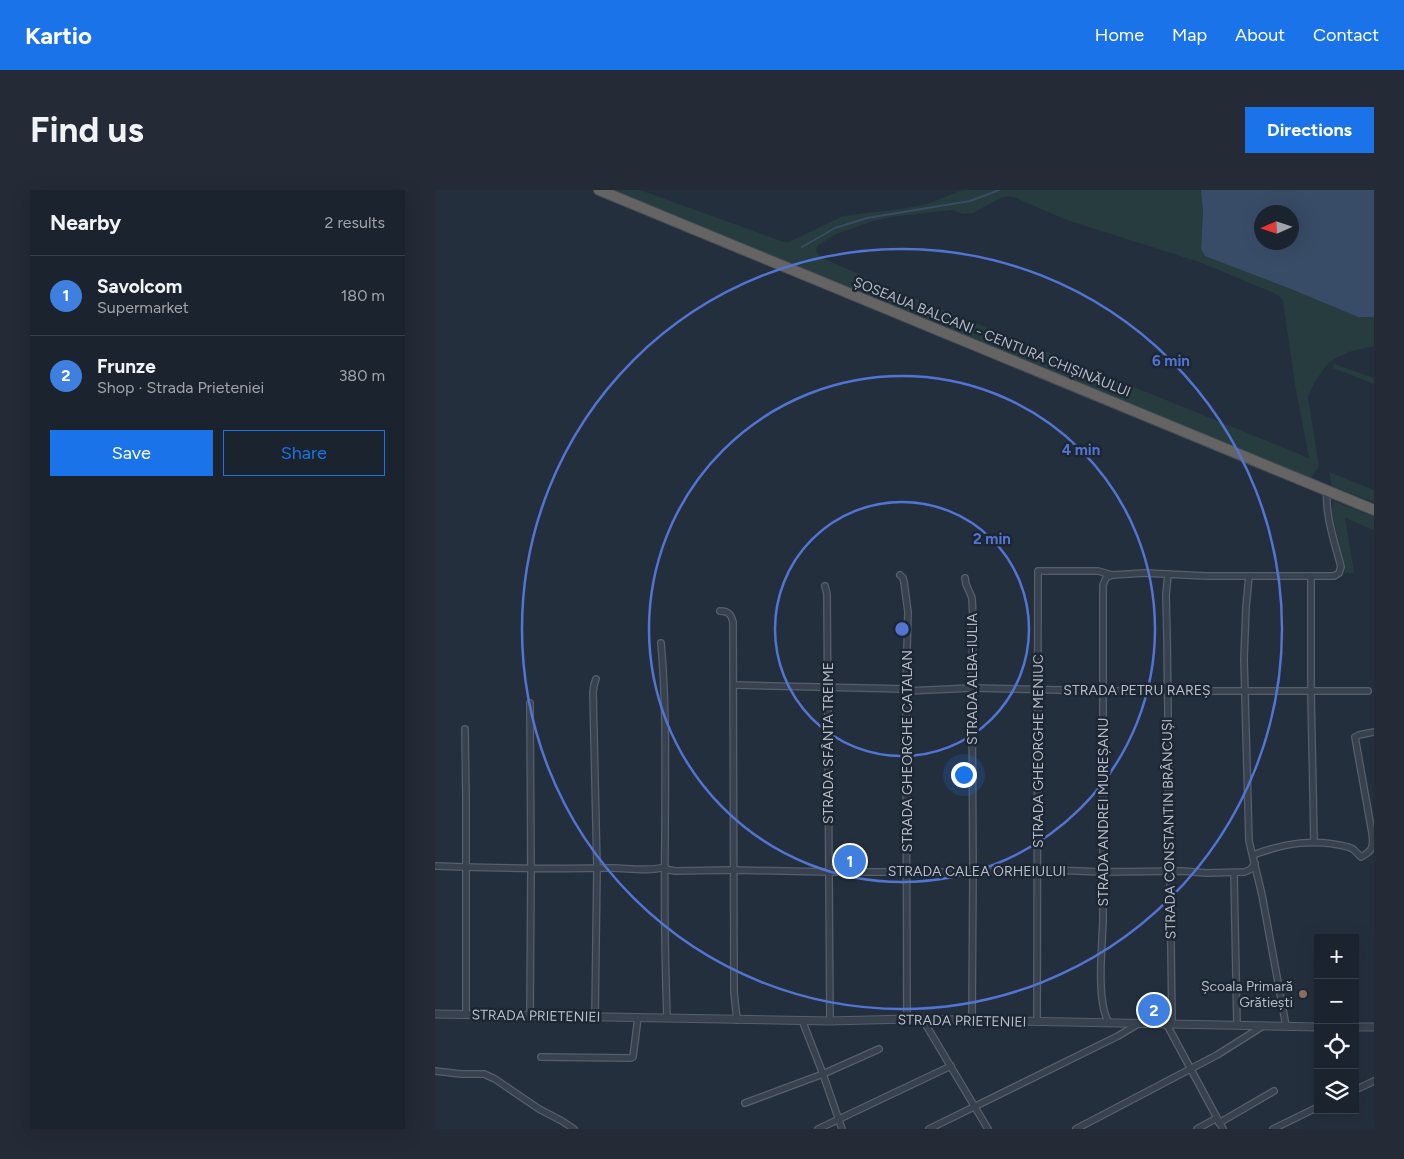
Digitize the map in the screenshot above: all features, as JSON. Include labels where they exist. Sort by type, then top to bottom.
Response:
[{"type":"highway","name":"ȘOSEAUA BALCANI - CENTURA CHIȘINĂULUI","points":[[599,190],[1374,510]]},
{"type":"street","points":[[1112,575],[1145,573],[1334,576],[1339,573],[1341,567],[1329,513],[1327,490]]},
{"type":"street","name":"STRADA GHEORGHE MENIUC","points":[[1037,1022],[1038,571],[1097,571],[1112,575]]},
{"type":"street","name":"STRADA CONSTANTIN BRÂNCUȘI","points":[[1168,574],[1166,595],[1170,872],[1169,1023]]},
{"type":"street","name":"STRADA GHEORGHE CATALAN","points":[[900,575],[904,582],[908,612],[907,1019]]},
{"type":"street","name":"STRADA ANDREI MUREȘANU","points":[[1109,1023],[1105,1017],[1102,1003],[1101,963],[1103,921],[1103,582],[1112,575]]},
{"type":"street","points":[[1249,576],[1245,644],[1249,841],[1268,922],[1286,1026]]},
{"type":"street","points":[[1311,576],[1311,692],[1315,841]]},
{"type":"street","name":"STRADA ALBA-IULIA","points":[[965,578],[972,598],[973,618],[972,1021]]},
{"type":"street","name":"STRADA SFÂNTA TREIME","points":[[825,586],[827,594],[829,778],[827,872],[829,1021]]},
{"type":"street","points":[[720,611],[727,612],[732,618],[734,685],[734,992],[737,1020]]},
{"type":"street","points":[[661,643],[665,718],[667,1018]]},
{"type":"street","points":[[595,1017],[597,868],[593,685],[596,679]]},
{"type":"street","name":"STRADA PETRU RAREȘ","points":[[734,685],[907,690],[972,688],[1246,692],[1368,691]]},
{"type":"street","points":[[530,703],[530,1016]]},
{"type":"street","points":[[465,729],[465,1015]]},
{"type":"street","points":[[1253,855],[1274,848],[1315,841],[1348,847],[1361,857],[1368,854],[1373,843],[1355,737],[1374,732]]},
{"type":"street","name":"STRADA CALEA ORHEIULUI","points":[[435,866],[531,869],[665,868],[675,871],[973,872],[1037,870],[1234,873],[1245,872],[1255,864]]},
{"type":"street","points":[[1234,873],[1237,1025]]},
{"type":"street","name":"STRADA PRIETENIEI","points":[[435,1014],[737,1020],[829,1021],[907,1019],[1314,1026]]},
{"type":"street","points":[[541,1057],[631,1058],[633,1057],[637,1017]]},
{"type":"street","points":[[801,1020],[823,1074],[842,1129]]},
{"type":"street","points":[[923,1020],[988,1129]]},
{"type":"street","points":[[929,1129],[1118,1036],[1140,1023]]},
{"type":"street","points":[[1169,1023],[1223,1129]]},
{"type":"street","points":[[1076,1129],[1217,1055],[1263,1026]]},
{"type":"street","points":[[1359,1027],[1374,1027]]},
{"type":"street","points":[[745,1103],[823,1074],[879,1049]]},
{"type":"street","points":[[818,1129],[951,1066]]},
{"type":"street","points":[[435,1071],[484,1074],[495,1079],[539,1109],[573,1129]]},
{"type":"street","points":[[1359,1088],[1374,1081]]},
{"type":"street","points":[[1197,1129],[1218,1121],[1274,1092]]},
{"type":"street","points":[[1273,1129],[1314,1109]]},
{"type":"green space","points":[[606,190],[640,190],[784,242],[789,242],[841,217],[927,204],[964,190],[1201,190],[1203,212],[1201,249],[1358,317],[1374,317],[1374,346],[1349,352],[1328,363],[1314,383],[1308,397],[1319,467],[1309,480]],"holes":[[[1002,197],[1014,197],[1064,219],[1202,263],[1280,297],[1283,301],[1295,384],[1309,458],[907,295],[829,261],[818,255],[816,251],[817,246],[834,235],[870,222],[892,217],[952,210],[963,214],[973,213]]]},
{"type":"green space","points":[[1334,364],[1374,378],[1374,384],[1333,368]]},
{"type":"green space","points":[[1329,472],[1374,490],[1374,502],[1332,486]]},
{"type":"green space","points":[[1333,501],[1374,517],[1374,530],[1345,518],[1354,573],[1345,573],[1332,512]]},
{"type":"water","points":[[1201,190],[1374,190],[1374,317],[1358,317],[1205,256],[1201,249],[1203,212]]},
{"type":"waterway","points":[[802,247],[835,228],[867,218],[970,201],[999,190]]},
{"type":"place","name":"Savolcom","points":[[850,861]]},
{"type":"place","name":"Școala Primară Grătiești","points":[[1303,994]]},
{"type":"place","name":"Frunze","points":[[1154,1010]]}]
